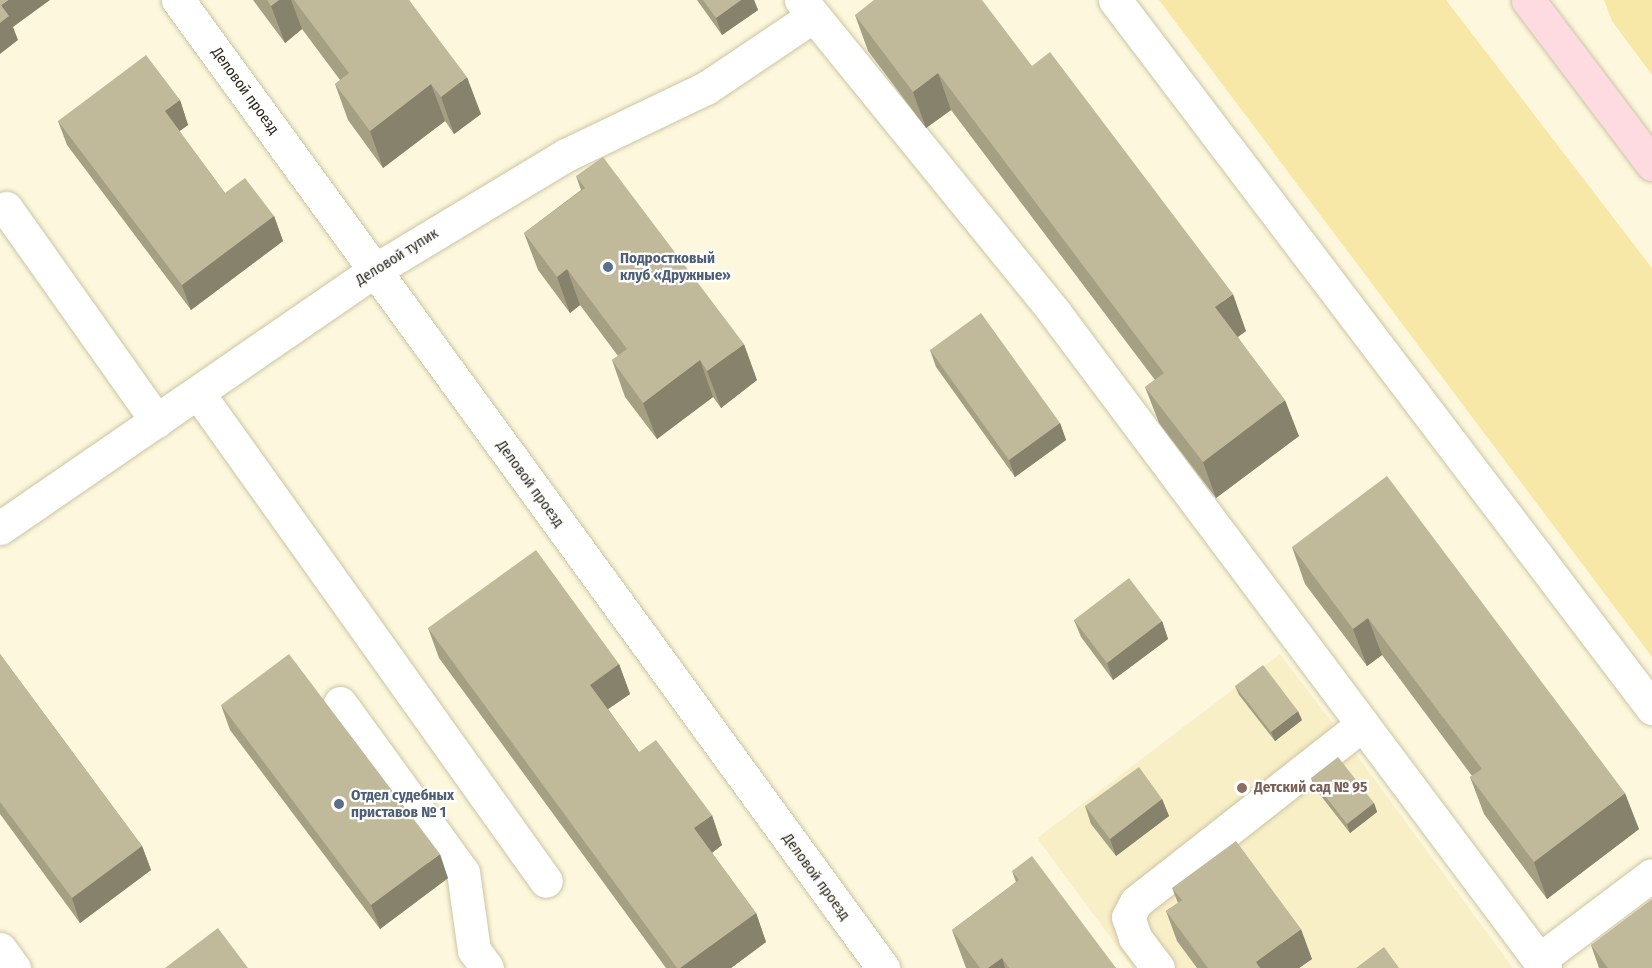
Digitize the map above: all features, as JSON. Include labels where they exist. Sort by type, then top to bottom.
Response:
[{"type":"main road","points":[[1528,0],[1652,164]]},
{"type":"street","name":"Деловой проезд","points":[[178,0],[375,270],[868,963]]},
{"type":"street","points":[[1115,0],[1652,708]]},
{"type":"street","name":"Деловой тупик","points":[[0,528],[375,270],[566,155],[706,88],[807,8]]},
{"type":"street","points":[[807,8],[1055,313],[1542,964],[1652,875]]},
{"type":"street","points":[[6,208],[157,421]]},
{"type":"street","points":[[198,393],[546,881]]},
{"type":"street","points":[[340,704],[463,872],[474,950],[487,968]]},
{"type":"street","points":[[1158,968],[1135,937],[1128,917],[1136,902],[1362,724]]},
{"type":"street","points":[[0,949],[14,968]]},
{"type":"shaded area","points":[[1159,0],[1446,0],[1652,268],[1652,657]]},
{"type":"shaded area","points":[[1604,0],[1652,0],[1652,75],[1612,21]]},
{"type":"shaded area","name":"Детский сад № 95","points":[[1280,654],[1513,968],[1133,968],[1037,838]]},
{"type":"building","points":[[0,0],[8,0],[1,5],[9,16],[0,23]]},
{"type":"building","points":[[267,0],[279,0],[271,6]]},
{"type":"building","points":[[294,0],[409,0],[467,77],[441,97],[431,84],[370,131],[335,84],[349,73]]},
{"type":"building","points":[[703,0],[741,0],[716,18]]},
{"type":"building","points":[[874,0],[982,0],[1032,66],[1050,52],[1233,294],[1215,307],[1285,400],[1203,462],[1145,387],[1164,373],[938,73],[913,92],[855,15]]},
{"type":"building","points":[[146,55],[180,100],[165,111],[225,193],[245,178],[274,216],[182,285],[58,121]]},
{"type":"building","points":[[603,157],[744,344],[707,371],[700,360],[643,403],[612,360],[627,349],[567,269],[557,277],[524,233],[585,188],[576,176]]},
{"type":"building","points":[[981,313],[1060,423],[1009,460],[930,350]]},
{"type":"building","points":[[1387,476],[1625,793],[1534,862],[1470,777],[1482,769],[1368,618],[1353,629],[1292,547]]},
{"type":"building","points":[[536,550],[619,664],[590,685],[639,752],[656,740],[712,815],[694,828],[756,913],[680,968],[677,968],[428,628]]},
{"type":"building","points":[[1129,578],[1162,621],[1107,663],[1074,620]]},
{"type":"building","points":[[0,654],[142,846],[72,898],[0,802]]},
{"type":"building","name":"Отдел судебных приставов № 1","points":[[289,654],[440,854],[371,905],[221,705]]},
{"type":"building","points":[[1263,665],[1298,711],[1271,732],[1235,686]]},
{"type":"building","points":[[1338,757],[1374,803],[1347,824],[1311,778]]},
{"type":"building","points":[[1139,767],[1162,799],[1110,839],[1085,806]]},
{"type":"building","points":[[1236,841],[1301,929],[1256,962],[1260,968],[1208,968],[1166,911],[1182,900],[1172,888]]},
{"type":"building","points":[[1032,856],[1116,968],[1009,968],[1002,958],[988,968],[980,968],[952,930],[1019,880],[1012,871]]},
{"type":"building","points":[[1652,899],[1652,968],[1608,968],[1591,945]]},
{"type":"building","points":[[218,928],[248,968],[165,968]]},
{"type":"building","points":[[1384,947],[1399,968],[1356,968]]},
{"type":"place","name":"Подростковый клуб «Дружные»","points":[[608,267]]},
{"type":"place","name":"Детский сад № 95","points":[[1242,788]]},
{"type":"place","name":"Отдел судебных приставов № 1","points":[[339,804]]}]
